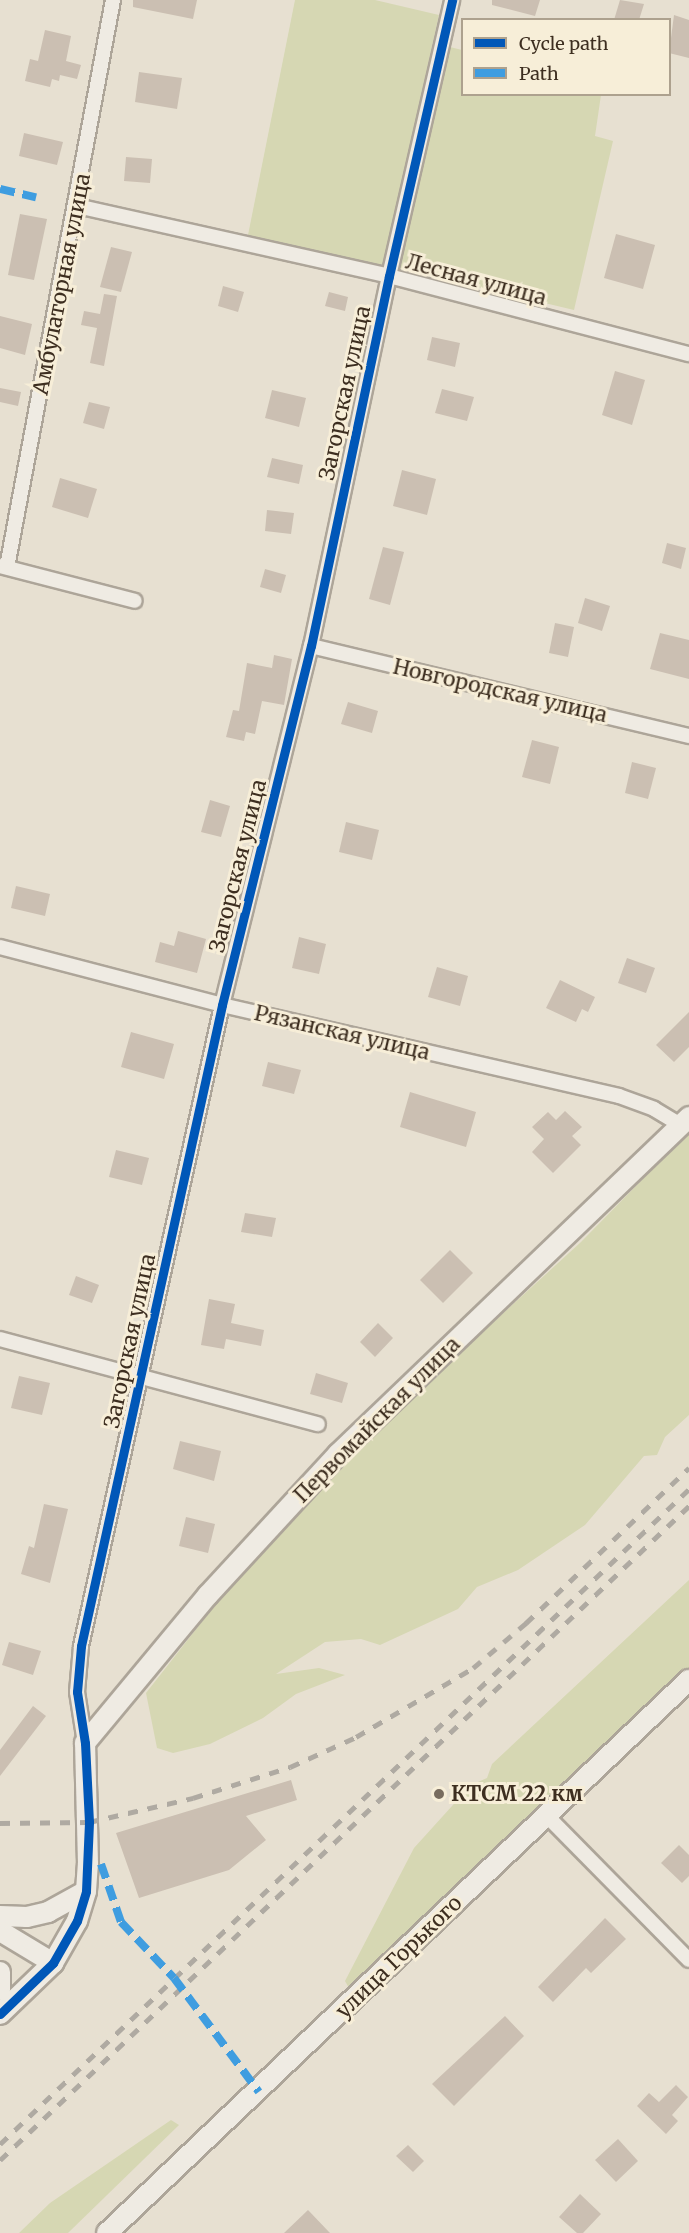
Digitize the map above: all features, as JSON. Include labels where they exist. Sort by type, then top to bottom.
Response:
[{"type":"street","name":"Амбулаторная улица","points":[[4,567],[77,206],[113,0]]},
{"type":"street","name":"Загорская улица","points":[[85,1743],[77,1692],[81,1646],[222,1005],[311,646],[389,276],[452,0]]},
{"type":"street","name":"Лесная улица","points":[[77,206],[389,276],[689,354]]},
{"type":"street","points":[[4,567],[135,601]]},
{"type":"street","name":"Новгородская улица","points":[[311,646],[689,736]]},
{"type":"street","name":"Рязанская улица","points":[[0,947],[222,1005],[619,1096],[685,1121]]},
{"type":"street","name":"Первомайская улица","points":[[85,1743],[208,1595],[338,1454],[685,1121]]},
{"type":"street","points":[[0,1339],[318,1424]]},
{"type":"street","name":"улица Горького","points":[[108,2233],[689,1680]]},
{"type":"street","points":[[0,2014],[53,1963],[77,1921],[86,1891],[89,1822],[85,1743]]},
{"type":"street","points":[[547,1816],[689,1960]]},
{"type":"street","points":[[0,1916],[27,1917],[48,1912],[86,1891]]},
{"type":"street","points":[[0,1931],[53,1963]]},
{"type":"street","points":[[0,1972],[0,1990]]},
{"type":"green space","points":[[295,0],[375,0],[439,15],[383,268],[248,235]]},
{"type":"green space","points":[[450,47],[461,50],[461,96],[601,96],[595,136],[613,141],[574,310],[397,268]]},
{"type":"green space","points":[[689,1132],[689,1415],[665,1437],[657,1455],[644,1456],[585,1525],[518,1570],[477,1587],[458,1609],[380,1645],[361,1639],[325,1642],[276,1674],[319,1668],[345,1675],[296,1694],[263,1718],[210,1744],[173,1753],[157,1748],[146,1693],[219,1600],[356,1448],[581,1242]]},
{"type":"green space","points":[[689,1580],[689,1669],[350,1990],[345,1981],[414,1848],[471,1785],[487,1778],[492,1764]]},
{"type":"green space","points":[[171,2120],[179,2125],[68,2233],[19,2233],[50,2203]]},
{"type":"building","points":[[133,0],[197,0],[193,19],[133,7]]},
{"type":"building","points":[[492,0],[540,0],[535,16],[492,5]]},
{"type":"building","points":[[620,0],[644,4],[640,18],[615,18]]},
{"type":"building","points":[[674,15],[689,20],[689,58],[671,54]]},
{"type":"building","points":[[45,30],[71,36],[66,61],[81,65],[77,79],[60,75],[59,81],[52,79],[50,87],[25,81],[30,59],[38,61]]},
{"type":"building","points":[[139,72],[182,78],[177,109],[135,102]]},
{"type":"building","points":[[24,133],[63,142],[57,165],[19,156]]},
{"type":"building","points":[[126,157],[152,159],[150,183],[124,181]]},
{"type":"building","points":[[20,214],[47,219],[34,280],[8,275]]},
{"type":"building","points":[[616,234],[655,245],[643,289],[604,278]]},
{"type":"building","points":[[111,247],[132,252],[121,292],[100,287]]},
{"type":"building","points":[[223,286],[244,292],[238,312],[218,306]]},
{"type":"building","points":[[329,292],[348,297],[345,311],[325,306]]},
{"type":"building","points":[[104,294],[117,296],[104,366],[90,363],[97,328],[81,325],[84,311],[100,314]]},
{"type":"building","points":[[0,316],[32,324],[25,355],[0,348]]},
{"type":"building","points":[[432,337],[460,343],[455,367],[427,360]]},
{"type":"building","points":[[615,371],[645,380],[632,425],[602,415]]},
{"type":"building","points":[[0,388],[21,392],[18,406],[0,402]]},
{"type":"building","points":[[442,389],[474,397],[467,421],[435,413]]},
{"type":"building","points":[[272,390],[306,398],[299,427],[265,418]]},
{"type":"building","points":[[89,402],[110,407],[104,429],[83,423]]},
{"type":"building","points":[[272,458],[303,465],[299,484],[267,477]]},
{"type":"building","points":[[402,470],[436,479],[427,515],[393,506]]},
{"type":"building","points":[[60,478],[97,489],[88,518],[52,507]]},
{"type":"building","points":[[267,510],[294,513],[291,534],[265,531]]},
{"type":"building","points":[[667,543],[686,548],[681,569],[662,563]]},
{"type":"building","points":[[383,547],[404,552],[390,605],[369,599]]},
{"type":"building","points":[[265,569],[286,575],[281,593],[260,587]]},
{"type":"building","points":[[585,598],[610,606],[602,631],[578,623]]},
{"type":"building","points":[[555,623],[574,627],[568,657],[549,653]]},
{"type":"building","points":[[660,633],[689,640],[689,679],[650,669]]},
{"type":"building","points":[[274,655],[292,659],[284,705],[262,701],[255,734],[246,732],[244,741],[226,737],[233,710],[239,711],[247,663],[272,668]]},
{"type":"building","points":[[348,702],[378,711],[372,733],[341,724]]},
{"type":"building","points":[[532,740],[559,747],[550,784],[522,777]]},
{"type":"building","points":[[632,762],[656,768],[648,799],[625,793]]},
{"type":"building","points":[[210,800],[230,806],[221,837],[201,832]]},
{"type":"building","points":[[346,822],[379,830],[372,860],[339,852]]},
{"type":"building","points":[[16,886],[50,894],[45,916],[11,908]]},
{"type":"building","points":[[178,931],[206,939],[197,973],[155,962],[160,942],[174,946]]},
{"type":"building","points":[[299,937],[326,944],[319,974],[292,968]]},
{"type":"building","points":[[627,958],[655,968],[646,993],[618,983]]},
{"type":"building","points":[[437,967],[468,976],[460,1006],[428,997]]},
{"type":"building","points":[[560,980],[595,997],[588,1012],[582,1009],[576,1022],[546,1008]]},
{"type":"building","points":[[689,1012],[689,1047],[674,1062],[656,1045]]},
{"type":"building","points":[[131,1032],[174,1044],[164,1079],[121,1067]]},
{"type":"building","points":[[268,1062],[301,1070],[294,1094],[262,1086]]},
{"type":"building","points":[[410,1092],[476,1112],[466,1147],[400,1127]]},
{"type":"building","points":[[565,1111],[582,1127],[572,1136],[581,1145],[553,1173],[532,1152],[544,1139],[532,1127],[548,1112],[556,1120]]},
{"type":"building","points":[[116,1150],[149,1158],[142,1185],[109,1177]]},
{"type":"building","points":[[245,1213],[276,1218],[272,1237],[241,1232]]},
{"type":"building","points":[[450,1250],[473,1273],[443,1303],[420,1280]]},
{"type":"building","points":[[76,1276],[99,1285],[92,1303],[69,1295]]},
{"type":"building","points":[[209,1299],[235,1304],[231,1323],[264,1330],[261,1346],[226,1339],[224,1349],[201,1345]]},
{"type":"building","points":[[378,1323],[393,1338],[375,1357],[360,1342]]},
{"type":"building","points":[[316,1373],[348,1383],[342,1403],[310,1394]]},
{"type":"building","points":[[19,1376],[50,1383],[42,1415],[11,1408]]},
{"type":"building","points":[[180,1441],[221,1451],[214,1481],[173,1469]]},
{"type":"building","points":[[44,1504],[68,1509],[50,1583],[21,1574],[29,1546],[34,1548]]},
{"type":"building","points":[[186,1517],[215,1524],[208,1553],[179,1546]]},
{"type":"building","points":[[9,1642],[41,1651],[33,1675],[2,1665]]},
{"type":"building","points":[[33,1706],[46,1716],[0,1776],[0,1750]]},
{"type":"building","points":[[291,1780],[297,1800],[246,1816],[266,1840],[229,1870],[139,1898],[116,1833]]},
{"type":"building","points":[[679,1845],[689,1855],[689,1876],[682,1883],[661,1863]]},
{"type":"building","points":[[605,1918],[626,1939],[591,1973],[586,1968],[553,2002],[538,1987]]},
{"type":"building","points":[[505,2016],[524,2036],[454,2106],[432,2084]]},
{"type":"building","points":[[676,2085],[688,2097],[672,2115],[678,2121],[666,2134],[637,2106],[649,2093],[659,2102]]},
{"type":"building","points":[[618,2139],[638,2161],[616,2182],[595,2160]]},
{"type":"building","points":[[408,2145],[424,2161],[413,2172],[396,2156]]},
{"type":"building","points":[[580,2194],[601,2214],[583,2233],[577,2233],[559,2217]]},
{"type":"building","points":[[308,2210],[330,2233],[284,2233]]},
{"type":"railway","points":[[0,1823],[89,1822],[193,1798],[290,1767],[356,1737],[473,1668],[526,1623],[689,1468]]},
{"type":"railway","points":[[0,2144],[689,1489]]},
{"type":"railway","points":[[0,2160],[689,1506]]},
{"type":"marked path","points":[[0,189],[36,197]]},
{"type":"marked path","points":[[101,1864],[121,1922],[174,1978],[259,2092]]},
{"type":"cycle path","points":[[0,2014],[53,1963],[77,1921],[86,1891],[89,1822],[85,1743],[77,1692],[81,1646],[222,1005],[311,646],[389,276],[452,0]]},
{"type":"place","name":"КТСМ 22 км","points":[[439,1794]]}]
